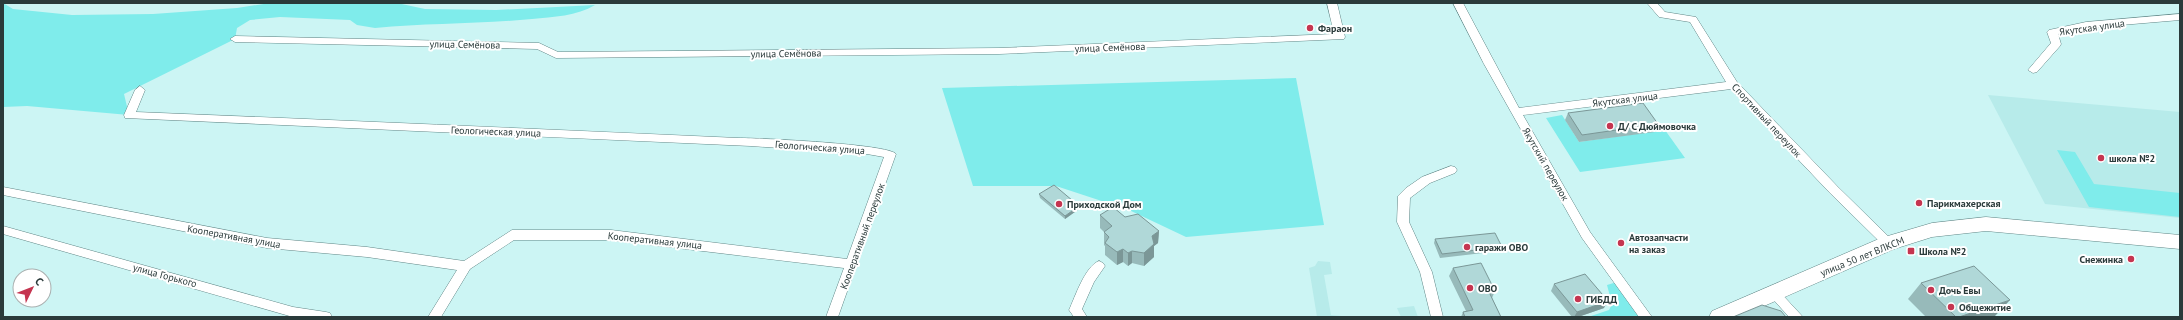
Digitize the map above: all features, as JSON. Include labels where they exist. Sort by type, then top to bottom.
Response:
[{"type":"main road","name":"улица 50 лет ВЛКСМ","points":[[1719,317],[1888,244],[1932,230],[1986,224],[2180,242]]},
{"type":"street","name":"улица Семёнова","points":[[235,39],[539,46],[556,55],[642,56],[998,51],[1340,37],[1332,3]]},
{"type":"street","name":"Якутский переулок","points":[[1458,3],[1586,235],[1646,317]]},
{"type":"street","name":"Спортивный переулок","points":[[1652,3],[1662,15],[1693,19],[1733,85],[1888,244]]},
{"type":"street","name":"Якутская улица","points":[[2033,70],[2056,44],[2052,32],[2086,26],[2180,17]]},
{"type":"street","name":"Якутская улица","points":[[1517,112],[1733,85]]},
{"type":"street","name":"Геологическая улица","points":[[140,90],[129,115],[751,142],[867,150],[891,154]]},
{"type":"street","name":"Кооперативный переулок","points":[[832,317],[891,154]]},
{"type":"street","points":[[1437,317],[1426,272],[1403,222],[1404,196],[1416,185],[1431,176],[1451,170]]},
{"type":"street","name":"Кооперативная улица","points":[[3,190],[267,244],[367,252],[466,266]]},
{"type":"street","name":"улица Горького","points":[[3,230],[293,312],[326,317]]},
{"type":"street","name":"Кооперативная улица","points":[[434,317],[466,266],[512,235],[610,235],[852,264]]},
{"type":"street","points":[[1081,317],[1075,310],[1089,279],[1099,266]]},
{"type":"street","points":[[1774,293],[1797,317]]},
{"type":"shaded area","points":[[3,3],[13,9],[72,15],[153,14],[237,8],[270,3],[397,3],[425,9],[496,10],[595,5],[581,12],[548,18],[375,28],[357,25],[350,20],[280,17],[250,20],[237,28],[235,39],[124,94],[129,115],[27,106],[3,107]]},
{"type":"shaded area","points":[[1296,78],[1324,225],[1186,237],[1129,210],[1056,186],[973,186],[942,88]]},
{"type":"shaded area","name":"школа №2","points":[[1988,95],[2180,112],[2180,218],[2045,204]]},
{"type":"shaded area","points":[[1562,115],[1579,142],[1665,130],[1685,158],[1580,172],[1546,118]]},
{"type":"shaded area","points":[[2057,150],[2075,152],[2094,184],[2180,193],[2180,217],[2089,207]]},
{"type":"shaded area","points":[[1318,261],[1330,262],[1332,274],[1324,275],[1331,315],[1352,317],[1317,317],[1309,268],[1315,266]]},
{"type":"shaded area","points":[[1617,282],[1641,317],[1588,317],[1609,310],[1612,304],[1607,285]]},
{"type":"shaded area","points":[[1414,306],[1418,317],[1401,317],[1397,308]]},
{"type":"building","name":"Д/ С Дюймовочка","points":[[1643,103],[1658,124],[1582,135],[1568,113]]},
{"type":"building","name":"Приходской Дом","points":[[1054,185],[1079,206],[1065,216],[1039,194]]},
{"type":"building","points":[[1113,207],[1125,217],[1138,214],[1159,231],[1152,236],[1154,244],[1144,253],[1132,251],[1128,253],[1123,249],[1117,252],[1105,243],[1109,237],[1104,232],[1112,226],[1100,215]]},
{"type":"building","name":"гаражи ОВО","points":[[1495,233],[1502,247],[1442,254],[1435,239]]},
{"type":"building","points":[[1481,263],[1495,291],[1489,292],[1501,317],[1465,317],[1463,312],[1473,310],[1453,268]]},
{"type":"building","points":[[1974,266],[2010,300],[1956,317],[1921,283]]},
{"type":"building","name":"ГИБДД","points":[[1585,274],[1608,301],[1577,312],[1554,284]]},
{"type":"building","points":[[1762,305],[1781,311],[1786,317],[1733,317]]},
{"type":"place","name":"Фараон","points":[[1310,28]]},
{"type":"place","name":"Д/ С Дюймовочка","points":[[1610,126]]},
{"type":"place","name":"школа №2","points":[[2101,158]]},
{"type":"place","name":"Парикмахерская","points":[[1919,203]]},
{"type":"place","name":"Приходской Дом","points":[[1059,204]]},
{"type":"place","name":"Автозапчасти на заказ","points":[[1621,243]]},
{"type":"place","name":"гаражи ОВО","points":[[1467,247]]},
{"type":"place","name":"Школа №2","points":[[1911,251]]},
{"type":"place","name":"Снежинка","points":[[2131,259]]},
{"type":"place","name":"ОВО","points":[[1470,288]]},
{"type":"place","name":"Дочь Евы","points":[[1931,290]]},
{"type":"place","name":"ГИБДД","points":[[1578,299]]},
{"type":"place","name":"Общежитие","points":[[1951,307]]}]
